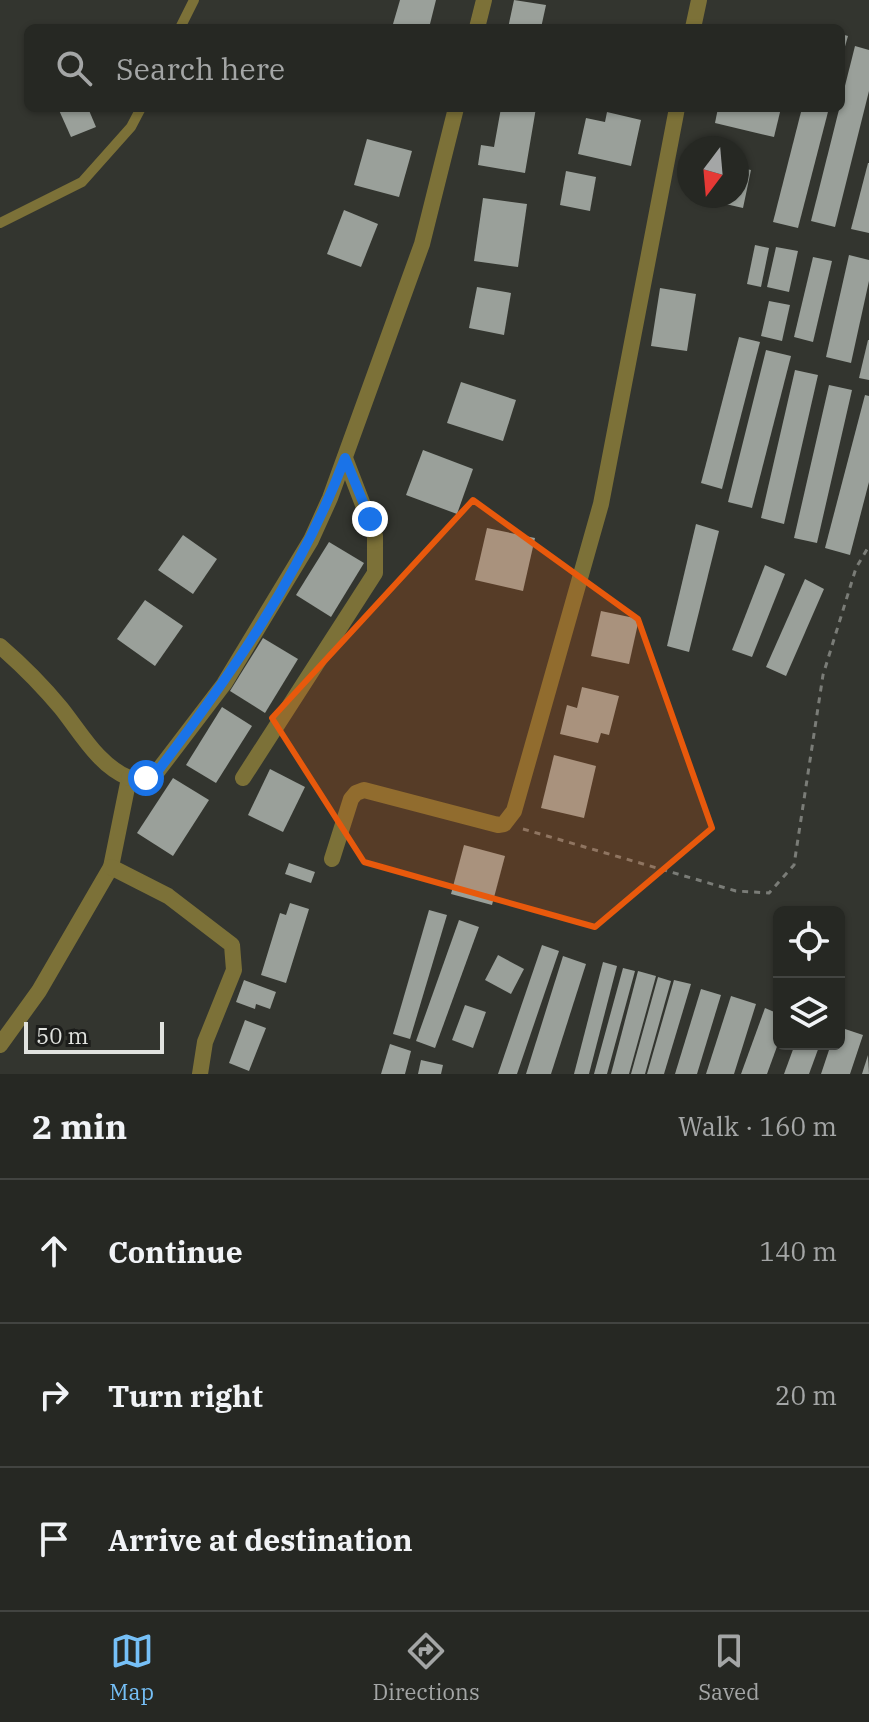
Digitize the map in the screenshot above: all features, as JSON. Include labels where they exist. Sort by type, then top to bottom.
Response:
[{"type":"street","points":[[478,24],[484,0]]},
{"type":"street","points":[[694,24],[699,0]]},
{"type":"street","points":[[0,646],[24,666],[59,705],[105,764],[129,778],[146,778],[157,772],[224,684],[311,540],[345,458],[422,244],[455,112]]},
{"type":"street","points":[[332,859],[351,799],[364,790],[488,824],[504,824],[514,811],[601,504],[676,112]]},
{"type":"street","points":[[243,778],[375,573],[375,536],[345,458]]},
{"type":"street","points":[[0,1045],[39,991],[111,867],[129,778]]},
{"type":"street","points":[[111,867],[168,896],[232,945],[234,970],[205,1042],[200,1074]]},
{"type":"lane","points":[[182,24],[194,0]]},
{"type":"lane","points":[[0,223],[82,182],[131,127],[139,112]]},
{"type":"path","points":[[504,824],[736,891],[769,893],[794,865],[823,675],[856,568],[869,546]]},
{"type":"highlighted area","points":[[473,500],[638,619],[712,828],[595,927],[364,862],[272,718]]},
{"type":"building","points":[[400,0],[436,0],[430,24],[393,24]]},
{"type":"building","points":[[514,0],[546,5],[542,24],[509,24]]},
{"type":"building","points":[[855,46],[869,50],[869,91],[835,227],[811,221],[838,112],[845,112],[845,86]]},
{"type":"building","points":[[60,112],[90,112],[96,127],[71,137]]},
{"type":"building","points":[[500,112],[535,112],[525,173],[478,165],[481,145],[494,147]]},
{"type":"building","points":[[607,112],[641,120],[631,166],[578,154],[586,118],[605,122]]},
{"type":"building","points":[[717,112],[780,112],[774,137],[715,123]]},
{"type":"building","points":[[801,112],[828,112],[798,228],[773,222]]},
{"type":"building","points":[[367,139],[412,151],[399,197],[354,185]]},
{"type":"building","points":[[869,163],[869,233],[851,229]]},
{"type":"building","points":[[566,171],[596,177],[590,211],[560,205]]},
{"type":"building","points":[[483,198],[527,204],[518,267],[474,261]]},
{"type":"building","points":[[344,210],[378,224],[361,267],[327,254]]},
{"type":"building","points":[[755,245],[769,248],[761,287],[747,284]]},
{"type":"building","points":[[776,247],[798,251],[789,292],[767,287]]},
{"type":"building","points":[[849,255],[869,260],[869,281],[851,363],[826,357]]},
{"type":"building","points":[[813,257],[832,261],[813,342],[794,337]]},
{"type":"building","points":[[477,287],[511,293],[504,335],[469,328]]},
{"type":"building","points":[[660,288],[696,294],[687,351],[651,346]]},
{"type":"building","points":[[769,301],[790,305],[782,341],[761,336]]},
{"type":"building","points":[[739,337],[760,342],[722,489],[701,483]]},
{"type":"building","points":[[869,340],[869,380],[859,378]]},
{"type":"building","points":[[766,350],[791,356],[752,508],[728,502]]},
{"type":"building","points":[[795,370],[818,375],[784,524],[761,518]]},
{"type":"building","points":[[461,382],[516,400],[503,441],[447,423]]},
{"type":"building","points":[[829,385],[852,390],[817,543],[794,538]]},
{"type":"building","points":[[865,395],[869,396],[869,482],[850,555],[825,548]]},
{"type":"building","points":[[423,450],[473,469],[457,514],[406,495]]},
{"type":"building","points":[[696,524],[719,531],[689,652],[667,646]]},
{"type":"building","points":[[487,528],[535,538],[523,591],[475,580]]},
{"type":"building","points":[[183,535],[217,559],[193,594],[158,570]]},
{"type":"building","points":[[329,542],[364,563],[331,617],[296,595]]},
{"type":"building","points":[[765,565],[785,574],[752,657],[732,650]]},
{"type":"building","points":[[805,579],[824,589],[786,676],[766,667]]},
{"type":"building","points":[[145,600],[183,626],[155,666],[117,639]]},
{"type":"building","points":[[601,611],[639,619],[629,664],[591,656]]},
{"type":"building","points":[[263,638],[298,659],[265,713],[230,691]]},
{"type":"building","points":[[582,687],[619,696],[609,735],[601,733],[598,743],[560,734],[567,705],[577,708]]},
{"type":"building","points":[[222,707],[252,726],[216,783],[186,765]]},
{"type":"building","points":[[554,755],[596,766],[584,818],[541,808]]},
{"type":"building","points":[[270,769],[305,787],[283,832],[248,815]]},
{"type":"building","points":[[173,778],[209,800],[173,856],[137,833]]},
{"type":"building","points":[[464,845],[505,856],[492,905],[451,894]]},
{"type":"building","points":[[289,863],[315,872],[311,883],[285,874]]},
{"type":"building","points":[[290,903],[309,909],[286,983],[261,975],[280,913],[286,915]]},
{"type":"building","points":[[429,910],[447,915],[410,1039],[393,1034]]},
{"type":"building","points":[[459,920],[479,927],[435,1048],[416,1041]]},
{"type":"building","points":[[542,945],[559,951],[517,1074],[498,1074]]},
{"type":"building","points":[[498,955],[524,969],[511,994],[485,980]]},
{"type":"building","points":[[563,956],[586,964],[551,1074],[526,1074]]},
{"type":"building","points":[[603,962],[617,966],[589,1074],[574,1074]]},
{"type":"building","points":[[623,968],[635,971],[607,1074],[594,1074]]},
{"type":"building","points":[[638,971],[656,976],[629,1074],[611,1074]]},
{"type":"building","points":[[658,977],[671,981],[645,1074],[631,1074]]},
{"type":"building","points":[[244,980],[276,992],[270,1009],[256,1004],[255,1009],[236,1002]]},
{"type":"building","points":[[674,980],[691,984],[664,1074],[647,1074]]},
{"type":"building","points":[[701,989],[721,995],[697,1074],[675,1074]]},
{"type":"building","points":[[731,996],[756,1004],[734,1074],[706,1074]]},
{"type":"building","points":[[465,1005],[486,1012],[473,1048],[452,1040]]},
{"type":"building","points":[[765,1008],[773,1011],[773,1050],[776,1050],[767,1074],[741,1074]]},
{"type":"building","points":[[245,1020],[266,1028],[249,1071],[229,1063]]},
{"type":"building","points":[[845,1029],[863,1035],[850,1074],[821,1074],[829,1050],[845,1050]]},
{"type":"building","points":[[390,1044],[411,1051],[405,1074],[381,1074]]},
{"type":"building","points":[[793,1050],[818,1050],[809,1074],[784,1074]]},
{"type":"building","points":[[868,1055],[869,1074],[862,1074]]},
{"type":"building","points":[[421,1060],[443,1065],[441,1074],[418,1074]]},
{"type":"route","points":[[146,778],[157,772],[224,684],[311,540],[345,458],[370,519]]}]
